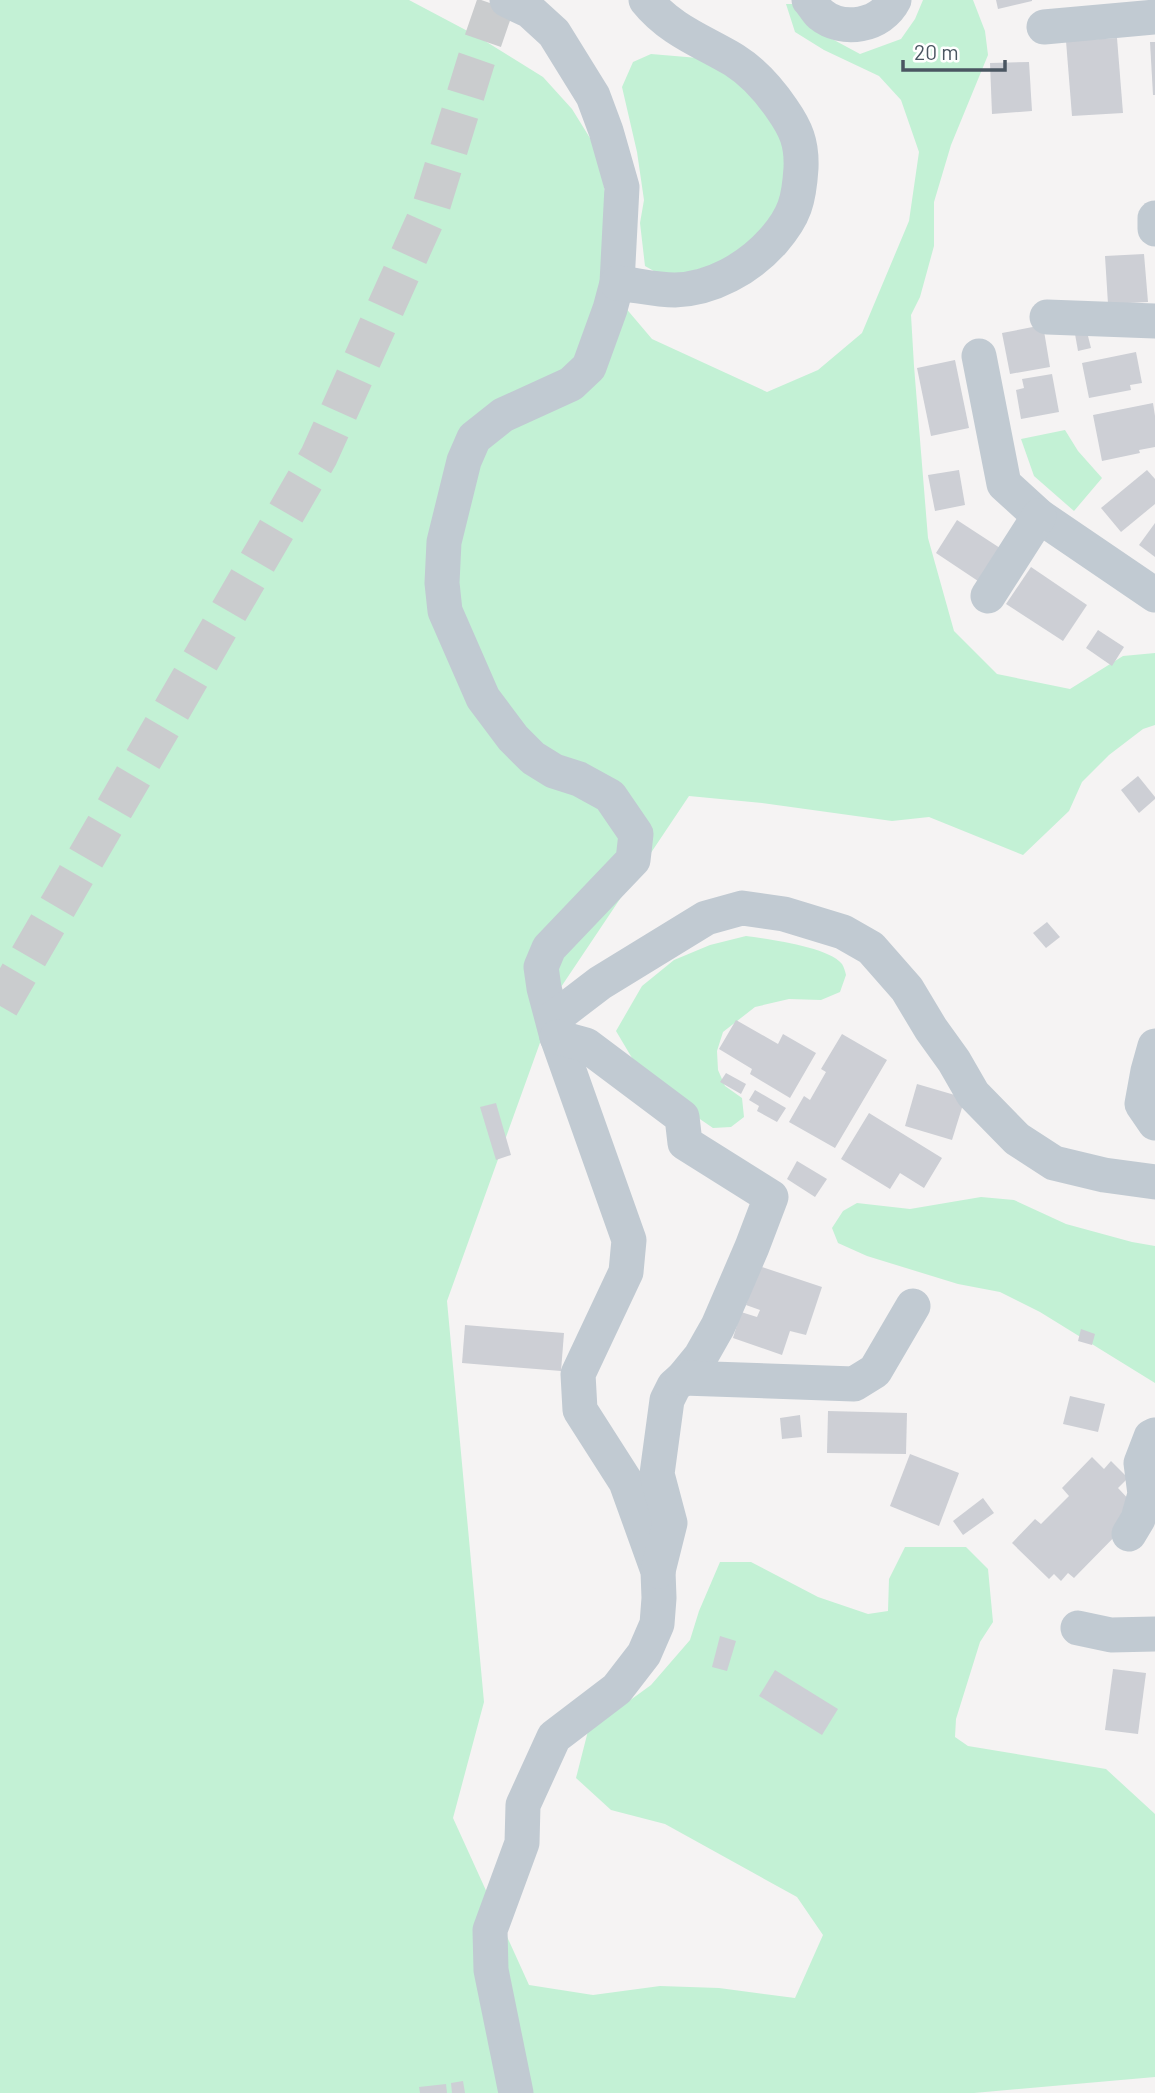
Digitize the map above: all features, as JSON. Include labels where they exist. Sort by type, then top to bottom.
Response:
[{"type":"street","points":[[507,0],[530,11],[554,33],[593,96],[622,187],[617,283],[589,367],[571,384],[503,415],[474,438],[464,461],[444,542],[442,583],[445,611],[483,698],[513,738],[533,758],[554,771],[579,779],[610,796],[636,834],[633,860],[549,948],[541,968],[555,1028],[629,1240],[626,1272],[578,1374],[580,1410],[626,1482],[658,1571]]},
{"type":"street","points":[[617,283],[676,290],[716,282],[747,264],[772,242],[790,218],[799,195],[801,146],[792,124],[768,88],[736,61],[662,19],[646,0]]},
{"type":"street","points":[[809,0],[820,14],[835,22],[852,25],[869,23],[890,9],[894,0]]},
{"type":"street","points":[[1044,27],[1155,17]]},
{"type":"street","points":[[1155,218],[1155,229]]},
{"type":"street","points":[[1046,317],[1155,321]]},
{"type":"street","points":[[979,356],[1004,484],[1039,516],[1155,595]]},
{"type":"street","points":[[988,596],[1039,516]]},
{"type":"street","points":[[555,1028],[600,984],[706,918],[742,908],[784,914],[843,932],[871,948],[906,989],[973,1094],[1017,1139],[1054,1163],[1104,1175],[1155,1182]]},
{"type":"street","points":[[516,2093],[491,1970],[490,1930],[522,1843],[523,1805],[554,1737],[617,1689],[644,1654],[657,1624],[658,1571],[670,1523],[657,1474],[667,1400],[674,1386],[701,1356],[718,1326],[771,1197],[685,1143],[682,1117],[586,1045],[555,1028]]},
{"type":"street","points":[[1155,1046],[1142,1104],[1155,1123]]},
{"type":"street","points":[[683,1378],[854,1384],[876,1371],[913,1306]]},
{"type":"street","points":[[1129,1534],[1138,1519],[1145,1494],[1141,1463],[1151,1437],[1155,1435]]},
{"type":"street","points":[[1078,1628],[1111,1635],[1155,1634]]},
{"type":"green space","points":[[0,0],[409,0],[477,36],[543,77],[572,109],[598,151],[624,306],[652,339],[767,392],[818,370],[862,333],[909,221],[919,152],[901,100],[879,76],[824,50],[795,32],[786,4],[795,4],[821,33],[860,54],[901,39],[915,19],[923,0],[973,0],[985,31],[988,55],[951,145],[934,202],[934,246],[920,297],[911,315],[928,538],[954,631],[997,674],[1070,689],[1123,656],[1155,653],[1155,725],[1143,729],[1109,755],[1082,782],[1069,811],[1023,855],[929,817],[892,821],[689,796],[559,990],[447,1301],[484,1702],[453,1818],[529,1985],[593,1995],[660,1986],[719,1988],[795,1998],[823,1935],[797,1897],[665,1824],[611,1810],[576,1778],[588,1731],[651,1685],[690,1640],[720,1562],[751,1562],[818,1597],[868,1614],[888,1611],[889,1579],[905,1547],[966,1547],[988,1569],[993,1622],[980,1642],[956,1719],[955,1737],[968,1746],[1106,1769],[1155,1814],[1155,2077],[974,2093],[0,2093]]},
{"type":"green space","points":[[651,54],[710,59],[737,75],[781,129],[788,168],[773,225],[738,258],[681,274],[659,274],[645,266],[640,223],[644,200],[637,152],[622,87],[633,62]]},
{"type":"green space","points":[[1065,430],[1078,451],[1102,478],[1074,511],[1034,476],[1021,439]]},
{"type":"green space","points":[[746,936],[811,948],[824,953],[842,964],[846,975],[840,992],[821,1000],[789,999],[755,1007],[723,1032],[717,1051],[718,1070],[725,1086],[742,1098],[744,1117],[731,1127],[713,1128],[694,1115],[635,1063],[616,1031],[642,986],[674,960],[710,945]]},
{"type":"green space","points":[[981,1197],[1014,1200],[1066,1224],[1155,1246],[1155,1383],[1040,1312],[1000,1292],[958,1284],[867,1256],[838,1243],[832,1228],[843,1211],[857,1203],[910,1209]]},
{"type":"building","points":[[996,0],[1032,0],[1032,1],[998,9]]},
{"type":"building","points":[[1117,38],[1123,113],[1072,116],[1066,41]]},
{"type":"building","points":[[1150,42],[1155,42],[1155,95],[1153,95]]},
{"type":"building","points":[[1029,62],[1032,111],[992,114],[990,63]]},
{"type":"building","points":[[1144,254],[1148,302],[1108,304],[1105,256]]},
{"type":"building","points":[[1043,325],[1050,367],[1010,374],[1002,333]]},
{"type":"building","points":[[1087,332],[1091,348],[1078,351],[1075,334]]},
{"type":"building","points":[[1136,352],[1142,383],[1130,385],[1131,390],[1089,398],[1082,363]]},
{"type":"building","points":[[955,360],[969,428],[931,436],[917,368]]},
{"type":"building","points":[[1052,374],[1059,412],[1021,419],[1016,390],[1024,388],[1022,379]]},
{"type":"building","points":[[1153,403],[1155,447],[1102,461],[1093,415]]},
{"type":"building","points":[[959,470],[965,505],[935,511],[928,475]]},
{"type":"building","points":[[1147,470],[1155,479],[1155,504],[1121,532],[1101,508]]},
{"type":"building","points":[[957,520],[1003,550],[981,583],[936,553]]},
{"type":"building","points":[[1155,523],[1155,557],[1139,545]]},
{"type":"building","points":[[1031,567],[1087,605],[1063,641],[1006,604]]},
{"type":"building","points":[[1098,630],[1124,647],[1112,666],[1086,648]]},
{"type":"building","points":[[1138,776],[1155,797],[1139,813],[1121,790]]},
{"type":"building","points":[[1047,922],[1060,937],[1046,948],[1033,933]]},
{"type":"building","points":[[736,1020],[778,1044],[783,1034],[816,1053],[790,1098],[750,1074],[752,1069],[719,1049]]},
{"type":"building","points":[[842,1034],[887,1060],[835,1148],[789,1122],[804,1096],[810,1100],[826,1072],[821,1069]]},
{"type":"building","points":[[726,1073],[746,1084],[741,1094],[720,1082]]},
{"type":"building","points":[[917,1084],[965,1098],[952,1140],[905,1126]]},
{"type":"building","points":[[755,1090],[786,1108],[777,1122],[757,1111],[759,1106],[749,1100]]},
{"type":"building","points":[[496,1103],[511,1155],[496,1160],[480,1107]]},
{"type":"building","points":[[869,1113],[942,1158],[924,1188],[900,1173],[890,1189],[841,1159]]},
{"type":"building","points":[[797,1161],[827,1179],[815,1197],[787,1179]]},
{"type":"building","points":[[759,1266],[822,1287],[806,1335],[790,1331],[782,1355],[733,1338],[741,1312],[757,1317],[760,1310],[746,1305]]},
{"type":"building","points":[[465,1325],[564,1333],[561,1371],[462,1363]]},
{"type":"building","points":[[1081,1329],[1095,1334],[1092,1345],[1078,1341]]},
{"type":"building","points":[[1070,1396],[1105,1404],[1098,1432],[1063,1424]]},
{"type":"building","points":[[828,1411],[907,1413],[906,1454],[827,1453]]},
{"type":"building","points":[[800,1415],[802,1437],[782,1439],[780,1418]]},
{"type":"building","points":[[910,1454],[959,1473],[939,1526],[890,1506]]},
{"type":"building","points":[[1092,1457],[1104,1469],[1111,1461],[1128,1478],[1118,1488],[1133,1504],[1126,1525],[1074,1578],[1068,1573],[1061,1581],[1054,1574],[1049,1579],[1012,1543],[1035,1519],[1041,1524],[1069,1496],[1062,1488]]},
{"type":"building","points":[[983,1498],[994,1513],[963,1535],[953,1521]]},
{"type":"building","points":[[720,1636],[736,1641],[727,1671],[712,1667]]},
{"type":"building","points":[[1113,1669],[1146,1673],[1138,1734],[1105,1730]]},
{"type":"building","points":[[775,1670],[838,1709],[822,1735],[759,1696]]},
{"type":"building","points":[[463,2081],[465,2093],[452,2093],[451,2083]]},
{"type":"building","points":[[446,2084],[447,2093],[420,2093],[419,2087]]},
{"type":"tunnel","points":[[0,1006],[319,456],[431,207],[497,0]]}]
